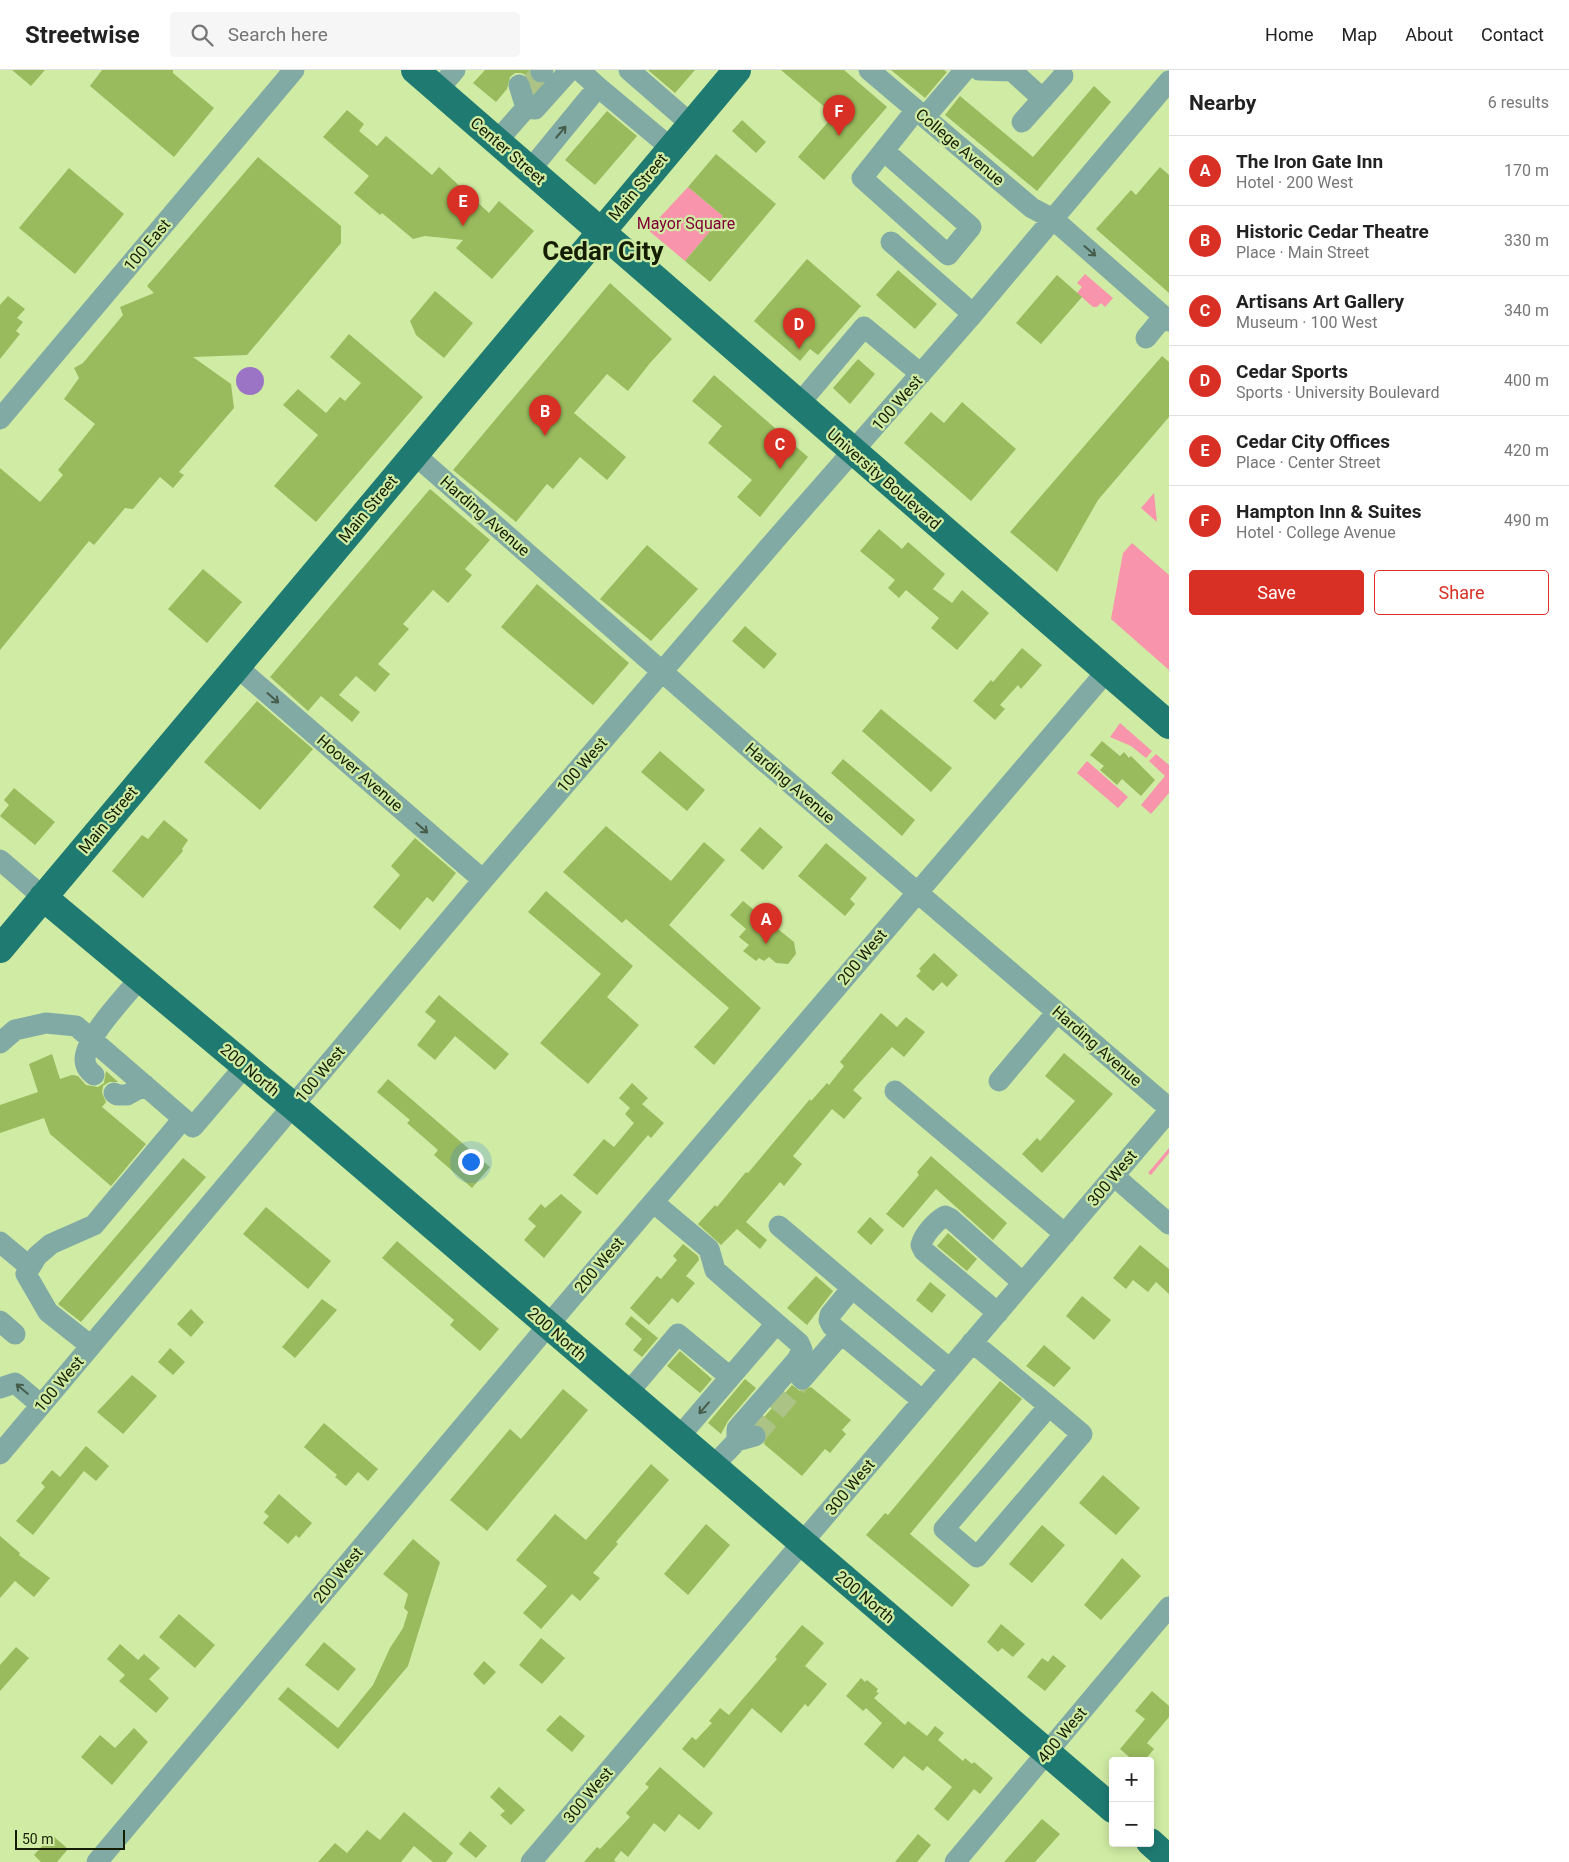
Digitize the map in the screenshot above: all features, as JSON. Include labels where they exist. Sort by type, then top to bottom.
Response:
[{"type":"main road","name":"Center Street","points":[[415,70],[446,80],[497,142],[600,232]]},
{"type":"main road","name":"Main Street","points":[[0,949],[737,70]]},
{"type":"main road","name":"University Boulevard","points":[[600,232],[1169,725]]},
{"type":"main road","name":"200 North","points":[[44,898],[293,1106],[1109,1805]]},
{"type":"main road","points":[[1154,1846],[1169,1859]]},
{"type":"street","name":"100 East","points":[[0,419],[294,70]]},
{"type":"street","points":[[497,142],[526,95],[535,110],[570,70]]},
{"type":"street","points":[[579,70],[671,148]]},
{"type":"street","points":[[629,70],[691,124]]},
{"type":"street","name":"College Avenue","points":[[870,70],[1032,208],[1053,219],[1167,318]]},
{"type":"street","points":[[884,151],[971,227],[948,255],[862,178],[884,151],[920,113],[965,70]]},
{"type":"street","points":[[980,70],[1013,71],[1043,99]]},
{"type":"street","points":[[1022,122],[1063,76]]},
{"type":"street","name":"100 West","points":[[0,1454],[483,880],[974,314],[1169,81]]},
{"type":"street","points":[[530,170],[598,87]]},
{"type":"street","points":[[891,242],[974,314]]},
{"type":"street","points":[[1146,338],[1167,318]]},
{"type":"street","points":[[799,404],[864,327],[921,374]]},
{"type":"street","name":"Harding Avenue","points":[[414,454],[1169,1110]]},
{"type":"street","name":"Hoover Avenue","points":[[236,666],[483,880]]},
{"type":"street","name":"200 West","points":[[97,1862],[653,1202],[1106,672]]},
{"type":"street","name":"200 North","points":[[0,860],[44,898]]},
{"type":"street","points":[[94,1075],[87,1070],[85,1058],[92,1038],[140,978]]},
{"type":"street","points":[[999,1081],[1057,1012]]},
{"type":"street","points":[[0,1043],[15,1030],[46,1022],[76,1026],[193,1128],[245,1066]]},
{"type":"street","points":[[114,1093],[117,1095],[127,1095],[145,1085]]},
{"type":"street","points":[[895,1091],[1065,1234]]},
{"type":"street","name":"300 West","points":[[531,1862],[1169,1110]]},
{"type":"street","points":[[91,1346],[48,1312],[26,1274],[37,1256],[51,1244],[94,1225],[183,1119]]},
{"type":"street","points":[[1114,1176],[1169,1224]]},
{"type":"street","points":[[653,1202],[709,1249],[714,1270],[799,1343],[802,1350],[797,1360],[737,1429],[746,1439],[712,1467]]},
{"type":"street","points":[[998,1313],[924,1251],[921,1245],[922,1240],[939,1220],[945,1216],[951,1219],[1023,1283]]},
{"type":"street","points":[[779,1226],[950,1369]]},
{"type":"street","points":[[0,1242],[30,1267]]},
{"type":"street","points":[[852,1288],[830,1315],[829,1320],[841,1334],[923,1401]]},
{"type":"street","points":[[678,1438],[776,1324]]},
{"type":"street","points":[[627,1394],[678,1334],[730,1377]]},
{"type":"street","points":[[802,1379],[841,1334]]},
{"type":"street","points":[[972,1342],[1049,1406],[1082,1434],[977,1557],[944,1530],[1049,1406]]},
{"type":"street","points":[[0,1388],[15,1383],[41,1405]]},
{"type":"street","name":"400 West","points":[[955,1862],[1169,1607]]},
{"type":"green space","name":"Mayor Square","points":[[688,187],[723,216],[685,261],[648,230]]},
{"type":"green space","points":[[1085,274],[1113,298],[1105,307],[1101,303],[1097,307],[1093,307],[1077,293],[1082,287],[1077,283]]},
{"type":"green space","points":[[1154,493],[1157,522],[1141,508]]},
{"type":"green space","points":[[1132,543],[1169,575],[1169,670],[1111,619],[1123,553]]},
{"type":"green space","points":[[1120,723],[1152,751],[1146,758],[1131,746],[1110,737]]},
{"type":"green space","points":[[1156,754],[1169,765],[1169,793],[1151,814],[1141,805],[1165,776],[1149,761]]},
{"type":"green space","points":[[1087,761],[1128,797],[1118,808],[1077,773]]},
{"type":"green space","points":[[1169,1148],[1169,1153],[1151,1175],[1148,1173]]},
{"type":"shaded area","points":[[250,367],[260,371],[264,381],[260,391],[250,395],[240,391],[236,381],[240,371]]},
{"type":"building","points":[[12,70],[45,70],[31,86]]},
{"type":"building","points":[[102,70],[173,70],[173,73],[214,108],[174,157],[90,86]]},
{"type":"building","points":[[485,70],[529,70],[532,80],[541,84],[534,91],[528,76],[515,73],[510,77],[507,89],[496,102],[473,83]]},
{"type":"building","points":[[648,70],[695,70],[675,93]]},
{"type":"building","points":[[781,70],[844,70],[887,107],[824,180],[798,157],[834,115]]},
{"type":"building","points":[[891,70],[944,70],[947,72],[925,98]]},
{"type":"building","points":[[1094,86],[1111,102],[1037,191],[945,115],[960,96],[1033,157]]},
{"type":"building","points":[[347,110],[364,124],[359,131],[377,146],[386,136],[432,175],[439,167],[489,213],[499,201],[534,231],[492,279],[456,248],[463,240],[425,236],[413,239],[354,193],[369,176],[323,137]]},
{"type":"building","points":[[607,111],[637,136],[595,185],[565,160]]},
{"type":"building","points":[[742,120],[766,142],[756,153],[732,131]]},
{"type":"building","points":[[716,154],[776,204],[710,282],[685,261],[723,216],[688,187]]},
{"type":"building","points":[[258,157],[341,226],[341,243],[247,355],[193,357],[231,384],[234,408],[179,472],[184,475],[173,488],[160,477],[133,509],[125,508],[94,545],[89,541],[0,650],[0,468],[40,502],[63,475],[58,470],[95,424],[64,399],[79,378],[74,368],[83,363],[123,315],[120,307],[154,293],[147,286]]},
{"type":"building","points":[[1160,167],[1169,175],[1169,293],[1096,229],[1131,190],[1136,195]]},
{"type":"building","points":[[69,168],[124,214],[75,274],[19,228]]},
{"type":"building","points":[[807,259],[861,306],[818,355],[810,349],[800,361],[754,321]]},
{"type":"building","points":[[898,270],[937,304],[915,329],[876,295]]},
{"type":"building","points":[[1057,275],[1082,297],[1041,344],[1016,323]]},
{"type":"building","points":[[610,283],[672,339],[628,391],[607,374],[574,413],[626,457],[607,480],[580,457],[553,489],[547,484],[516,522],[453,470]]},
{"type":"building","points":[[435,291],[473,323],[444,358],[416,335],[410,321]]},
{"type":"building","points":[[8,296],[25,309],[17,318],[23,322],[16,331],[20,334],[0,359],[0,305]]},
{"type":"building","points":[[349,334],[423,397],[316,522],[274,486],[318,435],[283,405],[298,389],[326,413],[340,397],[345,401],[361,383],[330,357]]},
{"type":"building","points":[[1162,356],[1169,362],[1169,417],[1098,500],[1057,572],[1010,532]]},
{"type":"building","points":[[858,359],[875,374],[850,404],[833,388]]},
{"type":"building","points":[[714,375],[808,457],[760,517],[737,497],[752,480],[708,443],[722,426],[692,401]]},
{"type":"building","points":[[962,402],[1016,449],[971,501],[904,443],[931,412],[944,423]]},
{"type":"building","points":[[430,489],[490,540],[465,569],[472,575],[448,603],[433,590],[403,624],[409,629],[378,664],[390,674],[375,692],[356,676],[339,695],[360,712],[352,722],[321,696],[308,711],[270,677]]},
{"type":"building","points":[[879,529],[902,549],[908,542],[945,574],[933,589],[952,603],[962,590],[989,613],[957,650],[931,628],[939,618],[906,590],[899,598],[888,588],[895,580],[860,551]]},
{"type":"building","points":[[647,545],[698,589],[651,641],[600,599]]},
{"type":"building","points":[[203,569],[242,602],[207,643],[168,609]]},
{"type":"building","points":[[537,584],[629,663],[593,705],[501,627]]},
{"type":"building","points":[[745,626],[777,654],[764,669],[732,641]]},
{"type":"building","points":[[1022,648],[1042,665],[1021,689],[1018,685],[1000,705],[1005,709],[995,720],[973,701],[991,680],[993,682]]},
{"type":"building","points":[[257,701],[313,749],[260,810],[204,762]]},
{"type":"building","points":[[881,709],[952,768],[931,792],[862,731]]},
{"type":"building","points":[[1102,741],[1120,756],[1124,752],[1129,758],[1131,756],[1155,780],[1141,796],[1122,779],[1117,785],[1100,770],[1104,766],[1090,755]]},
{"type":"building","points":[[660,751],[705,790],[687,811],[641,772]]},
{"type":"building","points":[[843,759],[915,820],[902,836],[831,773]]},
{"type":"building","points":[[14,788],[55,822],[35,845],[0,816],[9,805],[4,800]]},
{"type":"building","points":[[164,820],[188,840],[182,849],[183,851],[143,898],[112,871],[142,835],[148,839]]},
{"type":"building","points":[[606,826],[671,881],[704,842],[725,860],[669,925],[761,1008],[714,1065],[694,1047],[729,1008],[626,919],[622,923],[563,872]]},
{"type":"building","points":[[760,827],[783,847],[763,870],[740,850]]},
{"type":"building","points":[[415,838],[456,873],[433,902],[427,897],[400,930],[373,907],[400,875],[391,866]]},
{"type":"building","points":[[826,843],[867,878],[850,899],[855,904],[845,916],[798,876]]},
{"type":"building","points":[[546,891],[633,966],[607,997],[639,1025],[588,1084],[540,1043],[601,974],[528,912]]},
{"type":"building","points":[[743,901],[794,942],[796,954],[788,964],[776,963],[769,957],[764,961],[759,958],[756,961],[743,951],[749,945],[739,937],[746,929],[730,915]]},
{"type":"building","points":[[934,953],[958,975],[947,987],[942,982],[933,991],[916,976],[921,971],[919,969]]},
{"type":"building","points":[[439,995],[509,1054],[495,1070],[455,1036],[435,1060],[417,1045],[436,1021],[425,1012]]},
{"type":"building","points":[[881,1013],[897,1027],[906,1017],[925,1032],[904,1057],[892,1047],[853,1090],[862,1098],[844,1119],[832,1109],[793,1156],[802,1164],[784,1186],[780,1182],[746,1222],[767,1240],[760,1249],[737,1229],[721,1245],[698,1224],[715,1205],[717,1207],[746,1172],[748,1173],[810,1099],[811,1101],[827,1083],[829,1085],[844,1066],[840,1062]]},
{"type":"building","points":[[1064,1053],[1113,1094],[1042,1173],[1022,1154],[1037,1138],[1040,1141],[1075,1101],[1045,1076]]},
{"type":"building","points":[[52,1054],[60,1079],[72,1075],[78,1076],[86,1085],[98,1087],[104,1083],[106,1071],[118,1082],[109,1082],[103,1086],[102,1093],[106,1102],[102,1107],[146,1144],[111,1186],[50,1134],[44,1118],[0,1133],[0,1105],[38,1092],[29,1064]]},
{"type":"building","points":[[388,1079],[490,1167],[472,1188],[434,1155],[438,1150],[407,1123],[410,1120],[377,1092]]},
{"type":"building","points":[[632,1083],[648,1098],[642,1104],[664,1123],[651,1138],[648,1135],[597,1195],[573,1175],[604,1139],[614,1147],[634,1123],[625,1114],[630,1108],[619,1098]]},
{"type":"building","points":[[931,1156],[1007,1223],[993,1240],[936,1189],[903,1228],[886,1214],[919,1175],[917,1172]]},
{"type":"building","points":[[183,1158],[206,1177],[81,1322],[58,1304]]},
{"type":"building","points":[[561,1194],[582,1212],[544,1258],[524,1240],[536,1226],[528,1219],[541,1204],[545,1208]]},
{"type":"building","points":[[266,1207],[331,1261],[308,1289],[243,1234]]},
{"type":"building","points":[[870,1217],[884,1230],[871,1245],[857,1232]]},
{"type":"building","points":[[948,1233],[977,1259],[967,1271],[937,1246]]},
{"type":"building","points":[[397,1241],[499,1329],[480,1351],[450,1325],[454,1320],[382,1258]]},
{"type":"building","points":[[683,1244],[698,1256],[699,1260],[686,1276],[695,1283],[678,1303],[672,1298],[649,1325],[630,1308],[657,1276],[661,1279],[677,1260],[673,1256]]},
{"type":"building","points":[[1140,1245],[1169,1269],[1169,1294],[1156,1282],[1148,1292],[1133,1280],[1126,1289],[1113,1278]]},
{"type":"building","points":[[816,1276],[833,1291],[807,1325],[787,1308]]},
{"type":"building","points":[[930,1282],[946,1295],[932,1313],[916,1300]]},
{"type":"building","points":[[1082,1296],[1111,1320],[1094,1340],[1066,1316]]},
{"type":"building","points":[[322,1299],[337,1310],[295,1358],[282,1347]]},
{"type":"building","points":[[191,1309],[204,1322],[191,1337],[177,1324]]},
{"type":"building","points":[[631,1316],[658,1338],[642,1357],[633,1350],[642,1339],[625,1324]]},
{"type":"building","points":[[1044,1345],[1071,1368],[1054,1387],[1026,1366]]},
{"type":"building","points":[[170,1348],[185,1362],[173,1375],[158,1362]]},
{"type":"building","points":[[680,1351],[712,1379],[700,1393],[667,1366]]},
{"type":"building","points":[[132,1375],[157,1396],[123,1434],[97,1412]]},
{"type":"building","points":[[745,1379],[756,1388],[728,1421],[721,1434],[708,1423]]},
{"type":"building","points":[[1000,1381],[1022,1399],[910,1534],[970,1585],[952,1607],[866,1535],[885,1513],[888,1515]]},
{"type":"building","points":[[792,1385],[800,1391],[811,1387],[851,1420],[842,1430],[846,1434],[830,1453],[825,1449],[802,1476],[764,1444],[767,1432],[758,1424]]},
{"type":"building","points":[[563,1389],[588,1410],[487,1531],[450,1500],[510,1429],[521,1439]]},
{"type":"building","points":[[324,1423],[378,1469],[368,1481],[358,1472],[346,1486],[335,1477],[337,1475],[304,1447]]},
{"type":"building","points":[[86,1446],[109,1466],[96,1481],[84,1471],[33,1535],[16,1521],[45,1487],[41,1483],[52,1470],[60,1477]]},
{"type":"building","points":[[651,1464],[669,1480],[616,1542],[618,1544],[593,1573],[600,1578],[580,1601],[572,1594],[541,1629],[523,1613],[547,1586],[516,1560],[555,1514],[586,1540]]},
{"type":"building","points":[[1103,1475],[1140,1508],[1116,1535],[1079,1503]]},
{"type":"building","points":[[279,1494],[312,1523],[299,1538],[296,1535],[288,1544],[263,1523],[269,1516],[264,1512]]},
{"type":"building","points":[[706,1524],[730,1545],[688,1595],[664,1574]]},
{"type":"building","points":[[1042,1525],[1065,1545],[1032,1583],[1009,1564]]},
{"type":"building","points":[[0,1536],[20,1553],[19,1555],[50,1578],[34,1597],[15,1581],[0,1598]]},
{"type":"building","points":[[413,1539],[440,1562],[408,1666],[338,1749],[278,1699],[288,1687],[338,1728],[373,1685],[390,1648],[403,1628],[408,1612],[404,1608],[408,1594],[383,1574]]},
{"type":"building","points":[[1122,1558],[1141,1576],[1101,1620],[1084,1605]]},
{"type":"building","points":[[179,1614],[215,1645],[195,1668],[159,1637]]},
{"type":"building","points":[[1001,1624],[1025,1644],[1013,1657],[1002,1648],[998,1652],[987,1642]]},
{"type":"building","points":[[802,1625],[824,1643],[805,1666],[827,1684],[808,1707],[805,1704],[781,1733],[752,1708],[704,1768],[682,1749],[692,1737],[696,1740],[712,1723],[709,1721],[720,1708],[729,1715],[777,1659],[775,1657]]},
{"type":"building","points":[[541,1638],[565,1658],[542,1684],[519,1665]]},
{"type":"building","points":[[324,1642],[356,1669],[338,1691],[305,1665]]},
{"type":"building","points":[[120,1644],[138,1660],[144,1654],[160,1668],[149,1679],[169,1698],[156,1713],[119,1681],[125,1675],[107,1659]]},
{"type":"building","points":[[16,1647],[29,1658],[0,1691],[0,1665]]},
{"type":"building","points":[[1053,1655],[1066,1666],[1045,1691],[1027,1677],[1042,1658],[1048,1662]]},
{"type":"building","points":[[484,1661],[496,1672],[484,1685],[473,1674]]},
{"type":"building","points":[[861,1678],[865,1682],[867,1680],[878,1689],[876,1692],[879,1693],[874,1698],[905,1725],[908,1721],[927,1736],[935,1726],[944,1733],[938,1740],[963,1761],[965,1758],[972,1764],[974,1762],[993,1778],[980,1794],[974,1789],[948,1821],[934,1809],[952,1787],[927,1766],[923,1771],[904,1756],[893,1769],[864,1744],[882,1723],[866,1708],[863,1711],[846,1696]]},
{"type":"building","points":[[1152,1691],[1169,1706],[1169,1717],[1147,1743],[1154,1749],[1147,1757],[1129,1757],[1120,1749],[1145,1719],[1135,1711]]},
{"type":"building","points":[[560,1715],[585,1736],[572,1752],[546,1730]]},
{"type":"building","points":[[134,1728],[148,1742],[112,1785],[81,1757],[100,1735],[115,1748]]},
{"type":"building","points":[[660,1767],[713,1813],[699,1830],[679,1814],[665,1832],[654,1823],[628,1857],[621,1851],[614,1860],[616,1862],[584,1862],[597,1847],[600,1849],[630,1817],[626,1813],[649,1787],[645,1784]]},
{"type":"building","points":[[499,1787],[525,1810],[511,1825],[500,1815],[505,1811],[490,1797]]},
{"type":"building","points":[[404,1812],[453,1853],[446,1862],[433,1862],[414,1846],[401,1862],[318,1862],[335,1843],[347,1853],[367,1830],[380,1840]]},
{"type":"building","points":[[1042,1819],[1060,1834],[1035,1862],[1004,1862]]},
{"type":"building","points":[[470,1831],[487,1846],[476,1858],[459,1844]]},
{"type":"building","points":[[918,1834],[931,1845],[917,1862],[895,1862]]},
{"type":"building","points":[[52,1835],[68,1849],[57,1862],[41,1862],[34,1855]]},
{"type":"tunnel","points":[[526,91],[541,72]]},
{"type":"tunnel","points":[[755,1436],[802,1379]]},
{"type":"place","name":"Hampton Inn & Suites","points":[[839,136]]},
{"type":"place","name":"Cedar City Offices","points":[[463,226]]},
{"type":"place","name":"Cedar Sports","points":[[799,349]]},
{"type":"place","name":"Historic Cedar Theatre","points":[[545,436]]},
{"type":"place","name":"Artisans Art Gallery","points":[[780,469]]},
{"type":"place","name":"The Iron Gate Inn","points":[[766,944]]},
{"type":"district","name":"Cedar City","points":[[603,251]]}]
